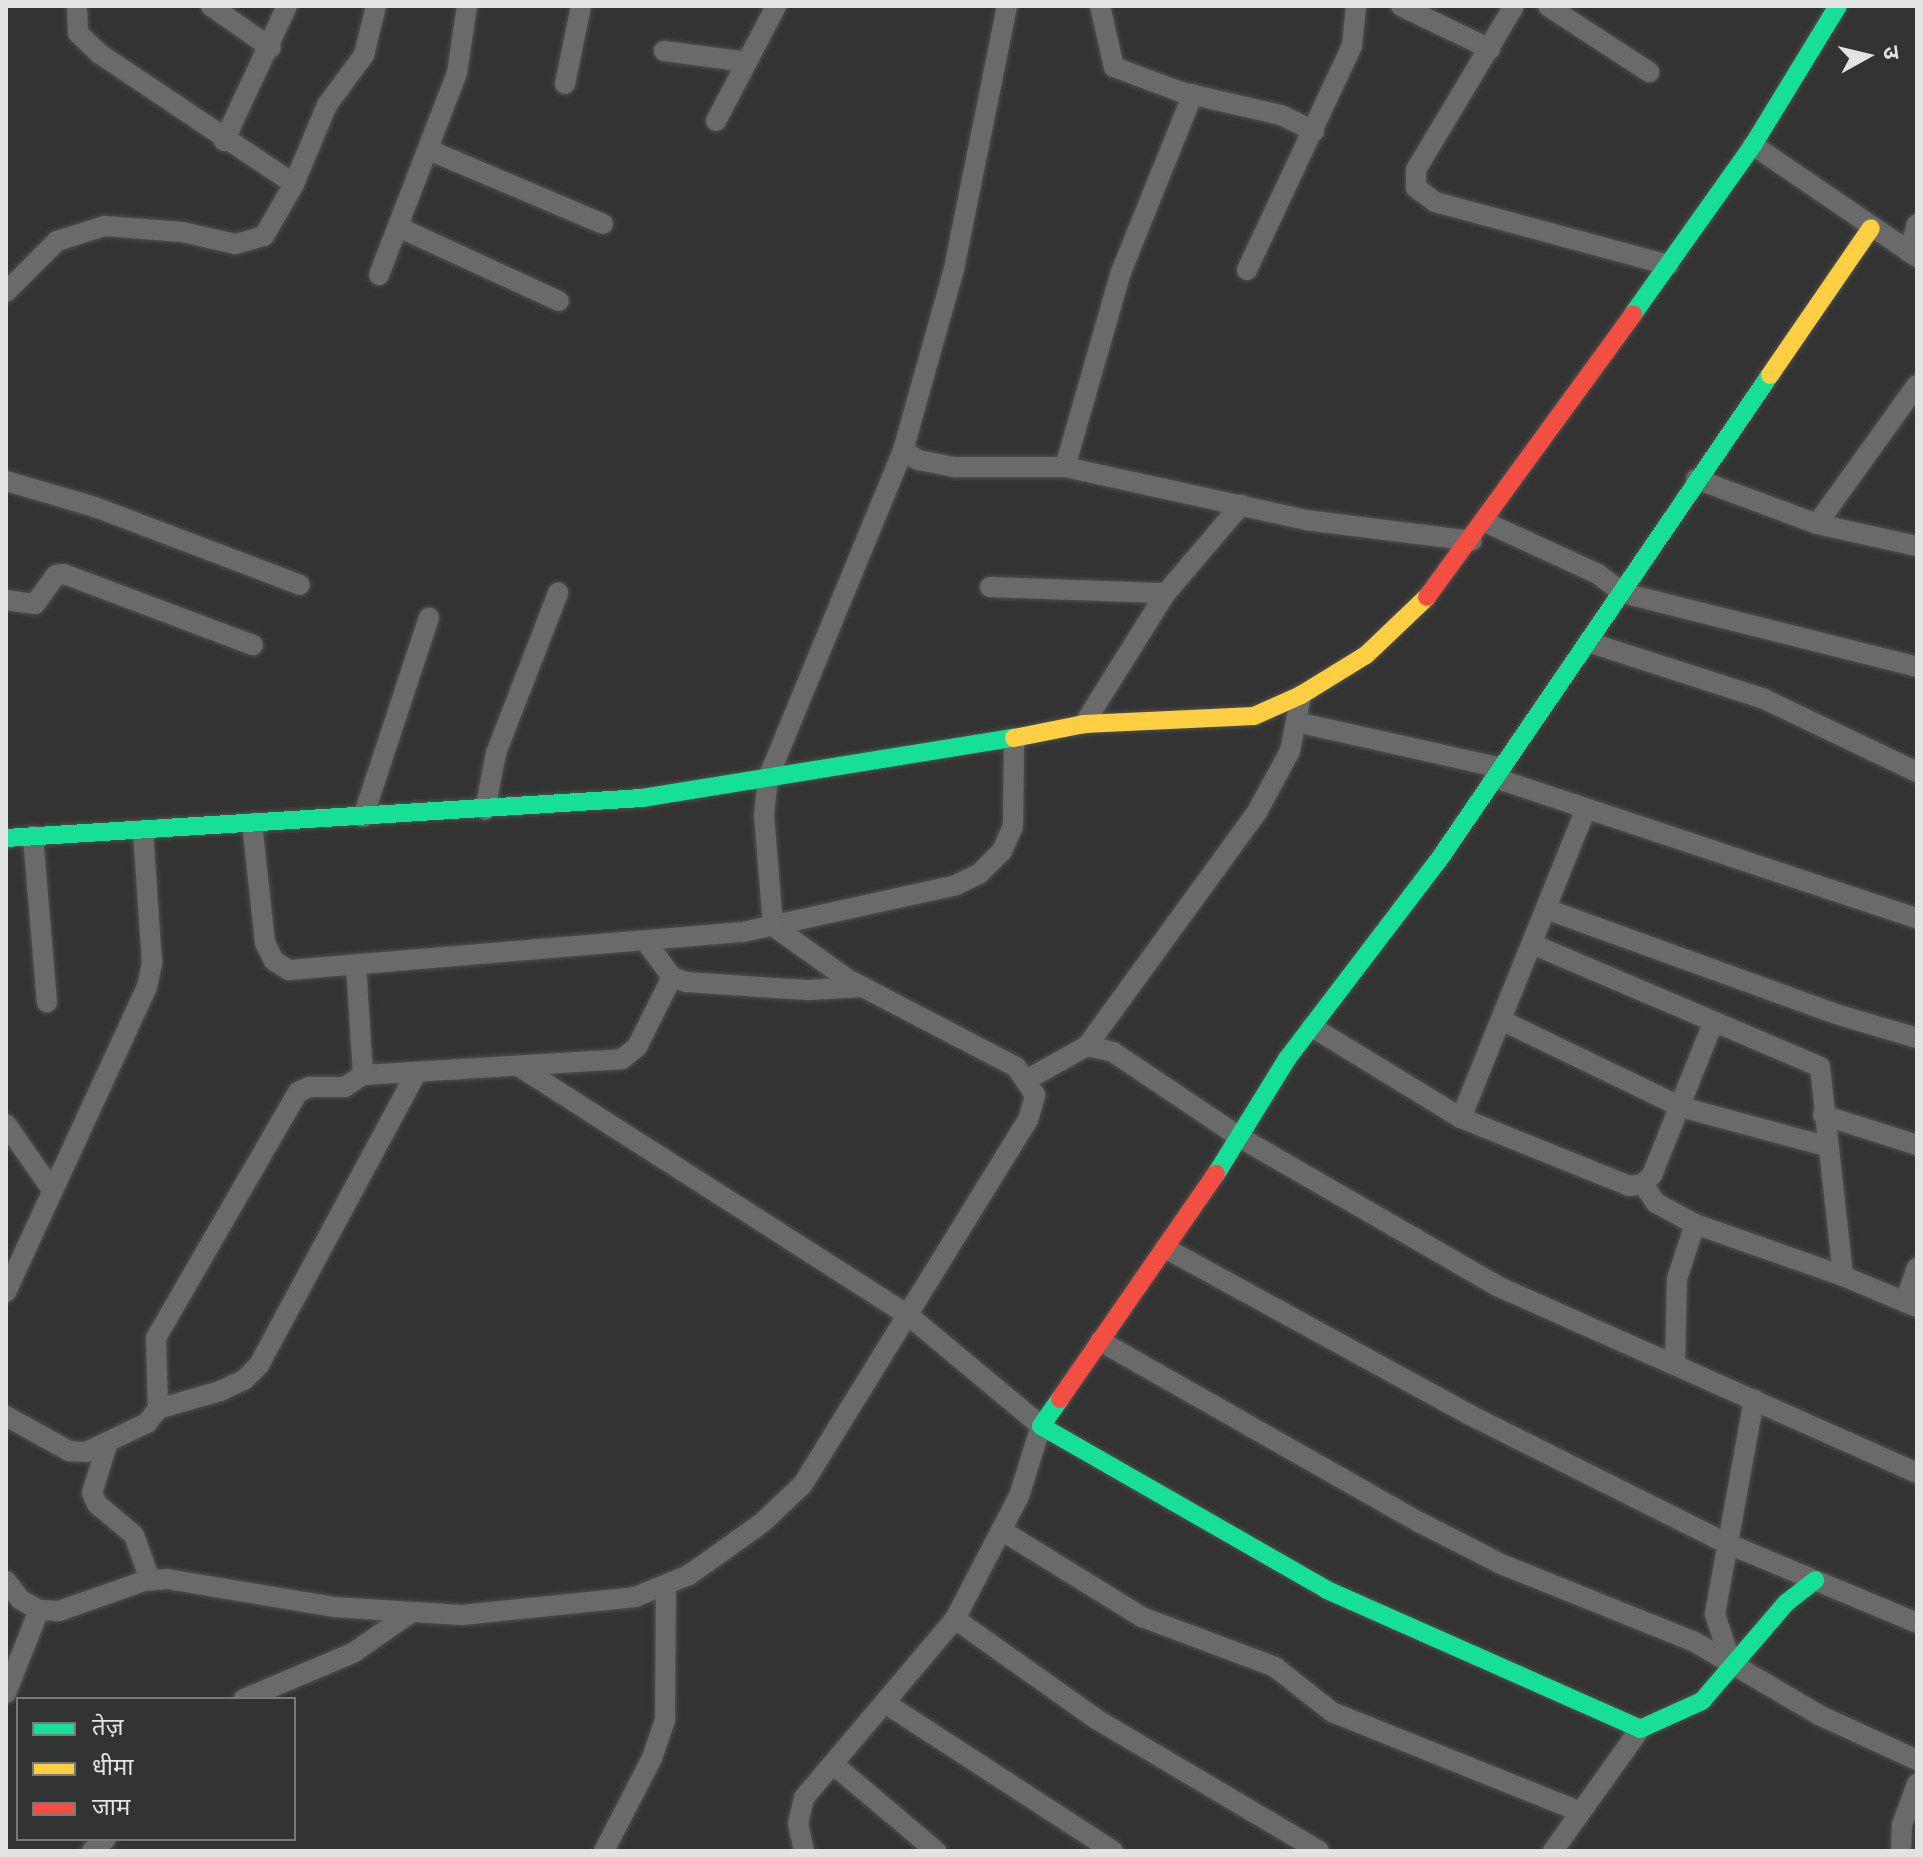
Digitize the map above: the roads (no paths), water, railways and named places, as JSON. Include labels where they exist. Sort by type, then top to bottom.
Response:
[{"type":"street","points":[[77,6],[78,33],[100,54],[224,141],[294,184]]},
{"type":"street","points":[[211,6],[271,48]]},
{"type":"street","points":[[224,141],[271,48],[287,6]]},
{"type":"street","points":[[6,292],[57,241],[105,226],[249,244],[275,221],[327,105],[364,55],[376,6]]},
{"type":"street","points":[[379,275],[457,73],[467,6]]},
{"type":"street","points":[[565,84],[581,6]]},
{"type":"street","points":[[716,121],[776,6]]},
{"type":"street","points":[[773,926],[764,815],[768,778],[903,450],[954,269],[1007,6]]},
{"type":"street","points":[[1100,6],[1114,67],[1193,94],[1281,115],[1314,131]]},
{"type":"street","points":[[1247,270],[1352,46],[1356,6]]},
{"type":"street","points":[[1401,6],[1490,49]]},
{"type":"street","points":[[1514,6],[1416,170],[1416,188],[1435,202],[1669,265]]},
{"type":"street","points":[[1548,6],[1649,72]]},
{"type":"street","points":[[6,838],[642,798],[1084,724],[1254,716],[1301,695],[1366,655],[1418,608],[1472,541],[1753,145],[1838,6]]},
{"type":"street","points":[[664,51],[747,62]]},
{"type":"street","points":[[1065,467],[1121,272],[1193,94]]},
{"type":"street","points":[[1753,145],[1913,255],[1917,224]]},
{"type":"street","points":[[429,150],[603,224]]},
{"type":"street","points":[[398,227],[559,301]]},
{"type":"street","points":[[804,1851],[798,1823],[804,1798],[955,1619],[1019,1496],[1041,1426],[1241,1138],[1312,1027],[1498,773],[1623,593],[1696,479],[1871,228]]},
{"type":"street","points":[[1817,524],[1917,385]]},
{"type":"street","points":[[903,450],[918,460],[955,467],[1065,467],[1306,520],[1472,541]]},
{"type":"street","points":[[1696,479],[1817,524],[1917,546]]},
{"type":"street","points":[[6,481],[95,507],[300,585]]},
{"type":"street","points":[[1084,724],[1166,593],[1241,505]]},
{"type":"street","points":[[1485,522],[1598,574],[1623,593],[1917,667]]},
{"type":"street","points":[[6,600],[35,604],[56,575],[64,574],[253,645]]},
{"type":"street","points":[[990,587],[1166,593]]},
{"type":"street","points":[[485,810],[496,753],[558,593]]},
{"type":"street","points":[[363,817],[429,618]]},
{"type":"street","points":[[1588,642],[1764,699],[1917,772]]},
{"type":"street","points":[[1028,1079],[1087,1046],[1257,812],[1290,751],[1301,695]]},
{"type":"street","points":[[1296,722],[1498,773],[1586,809],[1917,918]]},
{"type":"street","points":[[252,823],[265,943],[274,961],[289,970],[646,942],[773,926],[956,885],[979,874],[1002,851],[1013,826],[1014,738]]},
{"type":"street","points":[[1461,1118],[1586,809]]},
{"type":"street","points":[[6,1292],[147,987],[152,963],[143,830]]},
{"type":"street","points":[[33,836],[47,1002]]},
{"type":"street","points":[[1546,909],[1836,1014],[1917,1038]]},
{"type":"street","points":[[22,1604],[75,1609],[150,1580],[274,1594],[334,1607],[462,1615],[635,1597],[666,1588],[763,1522],[803,1484],[1028,1120],[1035,1095],[1028,1079],[1016,1067],[863,987],[773,926]]},
{"type":"street","points":[[646,942],[672,977],[808,990],[863,987]]},
{"type":"street","points":[[1532,944],[1820,1067],[1843,1276]]},
{"type":"street","points":[[356,964],[363,1075]]},
{"type":"street","points":[[158,1409],[156,1338],[298,1092],[309,1087],[345,1087],[363,1075],[622,1059],[637,1047],[672,977]]},
{"type":"street","points":[[1501,1020],[1681,1107],[1829,1147]]},
{"type":"street","points":[[1643,1184],[1681,1107],[1713,1023]]},
{"type":"street","points":[[1312,1027],[1461,1118],[1629,1186],[1643,1184]]},
{"type":"street","points":[[1087,1046],[1113,1052],[1241,1138],[1497,1286],[1917,1473]]},
{"type":"street","points":[[520,1067],[908,1315],[1041,1426],[1327,1590],[1640,1729]]},
{"type":"street","points":[[6,1416],[69,1451],[86,1452],[147,1423],[158,1409],[220,1391],[244,1380],[259,1365],[417,1072]]},
{"type":"street","points":[[1823,1115],[1917,1145]]},
{"type":"street","points":[[6,1124],[52,1190]]},
{"type":"street","points":[[1643,1184],[1656,1203],[1695,1224],[1843,1276],[1911,1305],[1917,1268]]},
{"type":"street","points":[[1675,1365],[1677,1279],[1695,1224]]},
{"type":"street","points":[[1165,1248],[1470,1415],[1726,1543],[1917,1623]]},
{"type":"street","points":[[1100,1341],[1433,1529],[1501,1564],[1693,1641],[1819,1715],[1917,1760]]},
{"type":"street","points":[[1731,1663],[1715,1614],[1754,1400]]},
{"type":"street","points":[[108,1442],[92,1493],[97,1504],[134,1535],[150,1580]]},
{"type":"street","points":[[1001,1530],[1142,1617],[1275,1667],[1332,1712],[1581,1812]]},
{"type":"street","points":[[1553,1851],[1640,1729],[1702,1701],[1731,1663],[1815,1580]]},
{"type":"street","points":[[6,1581],[22,1604],[6,1693]]},
{"type":"street","points":[[604,1851],[652,1758],[665,1720],[666,1588]]},
{"type":"street","points":[[249,1697],[353,1653],[412,1612]]},
{"type":"street","points":[[955,1619],[1096,1719],[1319,1851]]},
{"type":"street","points":[[885,1703],[1113,1851]]},
{"type":"street","points":[[833,1764],[936,1851]]},
{"type":"street","points":[[1901,1851],[1902,1825],[1917,1784]]}]
